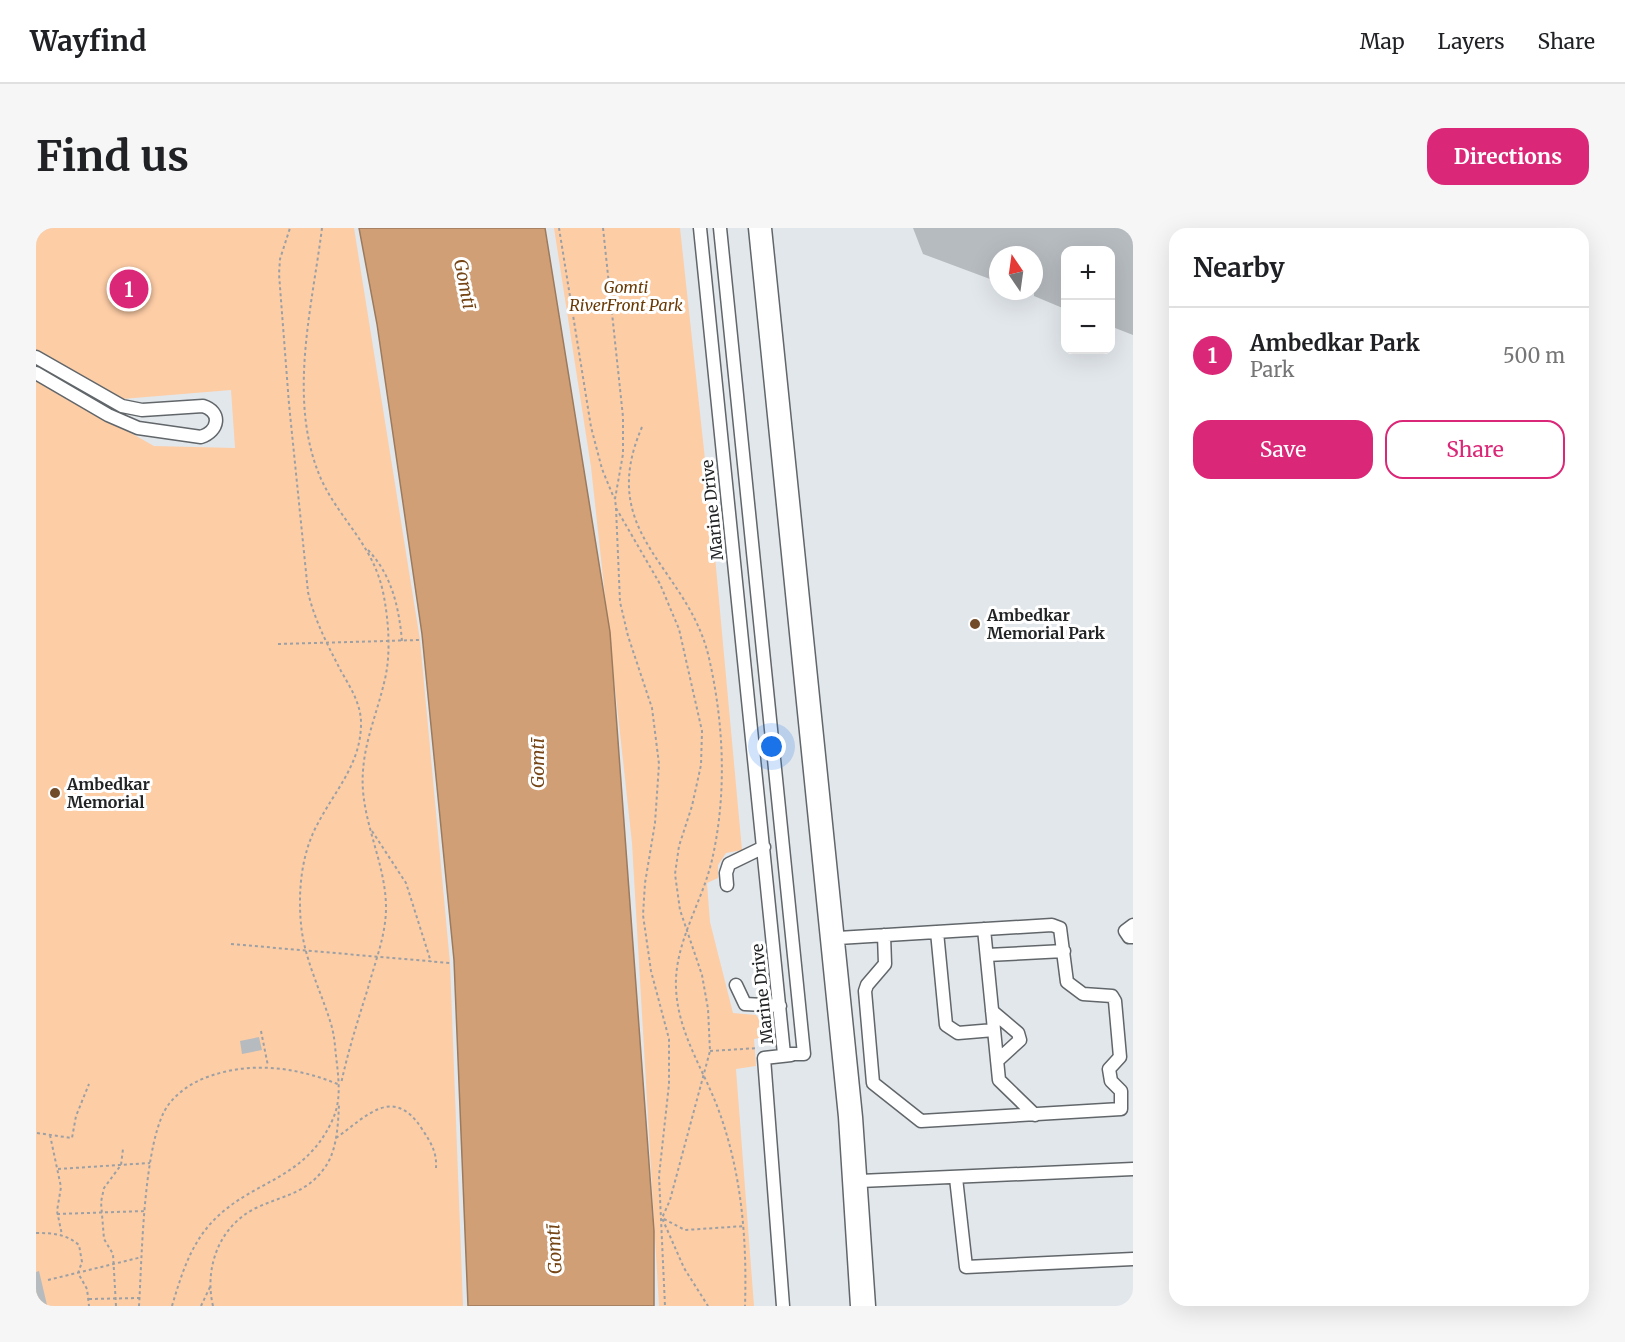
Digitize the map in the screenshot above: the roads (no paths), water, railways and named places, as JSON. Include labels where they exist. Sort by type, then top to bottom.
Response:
[{"type":"street","name":"Marine Drive","points":[[700,228],[784,1054],[804,1054],[720,228]]},
{"type":"street","points":[[755,228],[845,1117],[857,1306]]},
{"type":"street","points":[[765,228],[838,938],[869,1306]]},
{"type":"street","points":[[36,357],[122,406],[142,410],[203,406],[211,408],[217,416],[217,424],[209,434],[201,437],[138,428],[108,415],[36,373]]},
{"type":"street","points":[[738,597],[758,596]]},
{"type":"street","points":[[727,885],[726,873],[729,864],[764,848]]},
{"type":"street","points":[[1133,925],[1125,931],[1128,937],[1133,937]]},
{"type":"street","points":[[838,938],[884,935],[984,929],[1052,926],[1062,932],[1067,982],[1083,994],[1106,994],[1112,996],[1115,1001],[1120,1057],[1109,1069],[1111,1081],[1121,1091],[1123,1104],[1121,1109],[921,1121],[873,1083],[865,991],[867,985],[885,964],[884,935]]},
{"type":"street","points":[[984,929],[999,1080],[1035,1115]]},
{"type":"street","points":[[937,932],[946,1025],[958,1032],[994,1030]]},
{"type":"street","points":[[987,955],[1064,951]]},
{"type":"street","points":[[735,985],[745,1004],[780,1006]]},
{"type":"street","points":[[992,1011],[1018,1033],[1020,1040],[997,1061]]},
{"type":"street","points":[[783,1306],[764,1058],[795,1054]]},
{"type":"street","points":[[860,1181],[1133,1169]]},
{"type":"street","points":[[956,1178],[966,1267],[1133,1259]]},
{"type":"water","name":"Gomtī","points":[[359,228],[545,228],[610,632],[654,1231],[654,1306],[468,1306],[454,960],[422,634],[377,324]]},
{"type":"place","name":"Ambedkar Park","points":[[129,289]]},
{"type":"place","name":"Ambedkar Memorial Park","points":[[975,624]]},
{"type":"place","name":"Ambedkar Memorial","points":[[55,793]]},
{"type":"park label","name":"Gomti RiverFront Park","points":[[626,296]]}]
